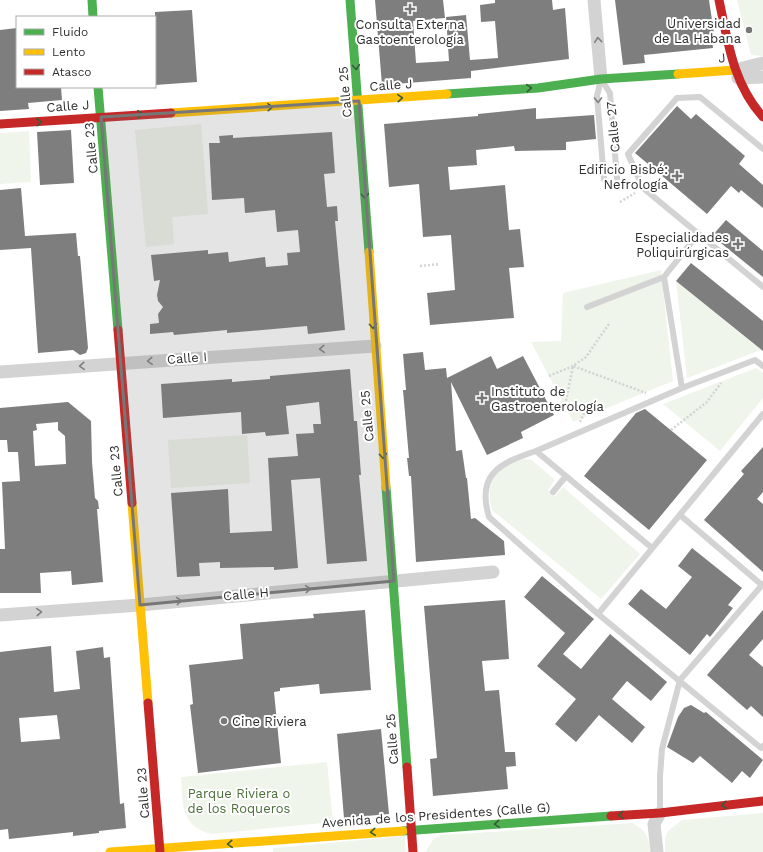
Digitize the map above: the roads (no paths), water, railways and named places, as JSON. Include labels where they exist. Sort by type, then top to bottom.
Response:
[{"type":"main road","points":[[92,0],[93,16]]},
{"type":"main road","name":"Calle 25","points":[[350,0],[359,101],[374,346],[394,581],[413,852]]},
{"type":"main road","points":[[718,0],[737,74],[748,99]]},
{"type":"main road","points":[[712,72],[733,79],[763,117]]},
{"type":"main road","name":"Calle J","points":[[0,124],[538,88],[601,79],[712,72]]},
{"type":"main road","name":"J","points":[[712,72],[737,74]]},
{"type":"main road","name":"Calle 23","points":[[98,88],[160,851]]},
{"type":"main road","name":"Avenida de los Presidentes (Calle G)","points":[[110,852],[160,851],[246,842],[412,829],[653,817],[763,801]]},
{"type":"main road","points":[[246,842],[247,852]]},
{"type":"street","name":"Calle 27","points":[[594,0],[601,79]]},
{"type":"street","points":[[737,74],[763,63]]},
{"type":"street","points":[[737,74],[763,77]]},
{"type":"street","name":"Calle I","points":[[0,372],[374,346]]},
{"type":"street","name":"Calle H","points":[[0,615],[140,605],[493,572]]},
{"type":"street","points":[[653,817],[657,852]]},
{"type":"lane","name":"Calle 27","points":[[601,79],[610,93],[617,178]]},
{"type":"lane","name":"Calle 27","points":[[601,79],[597,96],[604,179]]},
{"type":"lane","points":[[763,149],[700,97],[677,98],[628,154],[643,188],[763,287]]},
{"type":"lane","points":[[587,307],[664,277],[698,234]]},
{"type":"lane","points":[[664,277],[682,388]]},
{"type":"lane","points":[[763,366],[754,360],[682,388],[536,451],[516,458],[496,469],[486,483],[485,502],[489,517],[598,614],[761,748],[763,746]]},
{"type":"lane","points":[[598,614],[763,414]]},
{"type":"lane","points":[[757,421],[763,425]]},
{"type":"lane","points":[[536,451],[652,548]]},
{"type":"lane","points":[[553,492],[566,476]]},
{"type":"lane","points":[[653,817],[660,776],[662,749],[680,680],[763,585],[680,515]]},
{"type":"place","name":"Consulta Externa Gastoenterología","points":[[410,9]]},
{"type":"place","name":"Universidad de La Habana","points":[[749,30]]},
{"type":"place","name":"Edificio Bisbé: Nefrología","points":[[677,176]]},
{"type":"place","name":"Especialidades Poliquirúrgicas","points":[[738,244]]},
{"type":"place","name":"Instituto de Gastroenterología","points":[[482,398]]},
{"type":"place","name":"Cine Riviera","points":[[224,721]]},
{"type":"park label","name":"Parque Riviera o de los Roqueros","points":[[239,800]]}]
